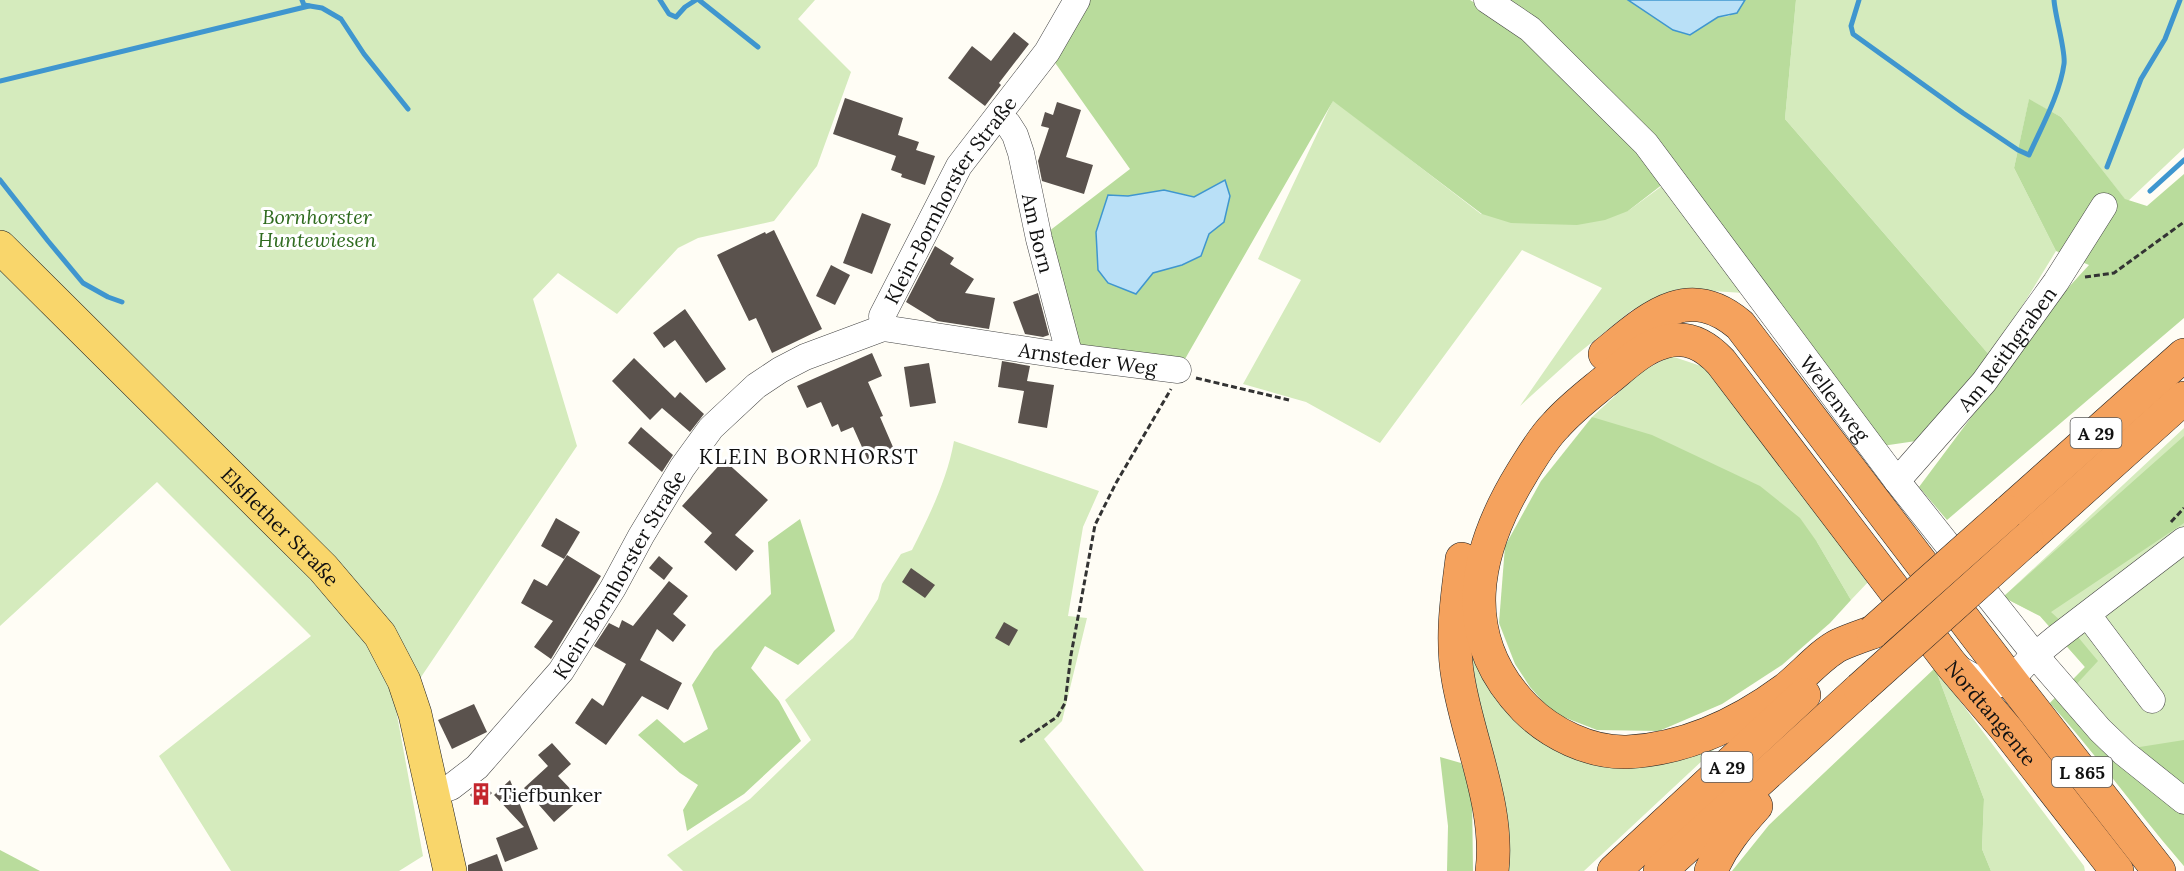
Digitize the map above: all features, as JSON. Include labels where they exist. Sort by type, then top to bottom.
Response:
[{"type":"highway","name":"Nordtangente","points":[[1492,871],[1491,821],[1457,676],[1456,606],[1463,558],[1473,523],[1491,482],[1528,425],[1541,410],[1587,368],[1645,322],[1662,311],[1685,304],[1720,311],[1736,321],[1748,334],[1990,653],[2025,666],[2159,871]]},
{"type":"highway","name":"Nordtangente","points":[[1835,658],[1747,714],[1698,739],[1657,749],[1625,752],[1590,747],[1556,732],[1531,713],[1510,692],[1493,665],[1485,643],[1479,600],[1481,569],[1491,533],[1507,498],[1535,452],[1554,426],[1576,405],[1641,352],[1665,341],[1682,340],[1704,347],[1721,362],[1950,663],[2000,721],[2117,871]]},
{"type":"highway","name":"A 29","points":[[1614,871],[1835,658],[1874,632],[2184,355]]},
{"type":"highway","name":"A 29","points":[[1660,871],[2184,398]]},
{"type":"highway","points":[[1711,871],[1716,858],[1750,813],[1832,735],[1852,697]]},
{"type":"highway","points":[[2066,806],[2073,829],[2091,854],[2099,871]]},
{"type":"main road","name":"Elsflether Straße","points":[[0,247],[323,568],[369,619],[392,654],[415,714],[450,871]]},
{"type":"street","name":"Klein-Bornhorster Straße","points":[[434,793],[451,787],[477,766],[561,671],[613,588],[682,468],[711,428],[756,386],[780,370],[805,357],[883,328],[882,316],[959,166],[1047,52],[1077,0]]},
{"type":"street","name":"Wellenweg","points":[[1486,0],[1530,29],[1646,144],[1897,481],[2025,666],[2150,775],[2184,801]]},
{"type":"street","name":"Am Born","points":[[999,116],[1015,135],[1021,153],[1039,239],[1068,349],[1067,356]]},
{"type":"street","name":"Am Reithgraben","points":[[1897,481],[1984,382],[2056,282],[2104,206]]},
{"type":"street","name":"Arnsteder Weg","points":[[883,328],[1178,370]]},
{"type":"street","points":[[1950,663],[1983,682],[2002,685],[2184,540]]},
{"type":"street","points":[[2088,615],[2152,700]]},
{"type":"path","points":[[2056,282],[2114,273],[2184,222]]},
{"type":"path","points":[[1020,742],[1058,717],[1065,703],[1073,644],[1095,525],[1116,483],[1176,380],[1178,370]]},
{"type":"path","name":"Arnsteder Weg","points":[[1178,370],[1201,380],[1289,400]]},
{"type":"green space","name":"Bornhorster Huntewiesen","points":[[0,0],[815,0],[798,19],[851,72],[817,166],[774,221],[698,238],[678,248],[617,314],[558,273],[533,299],[577,446],[419,680],[0,232]]},
{"type":"green space","points":[[1086,0],[1470,0],[1526,34],[1638,143],[1663,184],[1628,211],[1605,220],[1577,225],[1511,223],[1482,214],[1333,101],[1181,366],[1072,350],[1044,235],[1130,169],[1051,57]],"holes":[[[1225,180],[1224,222],[1209,234],[1201,256],[1182,265],[1153,273],[1096,232],[1108,195],[1128,196],[1164,190],[1194,197]]]},
{"type":"green space","points":[[1500,0],[1628,0],[1673,30],[1690,35],[1718,17],[1729,16],[1745,0],[1796,0],[1785,119],[1991,357],[1916,441],[1882,446],[1752,268]]},
{"type":"green space","points":[[1796,0],[2184,0],[2184,148],[2127,202],[2061,117],[2029,100],[2014,168],[2056,251],[1991,357],[1785,119]]},
{"type":"green space","points":[[2029,99],[2061,117],[2125,199],[2147,206],[2184,174],[2184,318],[1947,520],[1919,487],[2067,289],[2089,265],[2056,251],[2014,168]]},
{"type":"green space","points":[[1333,100],[1481,214],[1628,211],[1662,186],[1744,293],[1678,289],[1632,310],[1575,356],[1520,406],[1602,288],[1522,250],[1380,443],[1306,402],[1243,384],[1301,280],[1258,259]]},
{"type":"green space","points":[[0,264],[319,582],[368,639],[392,688],[423,856],[399,871],[231,871],[159,756],[311,636],[157,482],[0,626]]},
{"type":"green space","points":[[1671,356],[1707,368],[1869,581],[1851,600],[1817,542],[1592,417],[1641,372]]},
{"type":"green space","points":[[1592,417],[1652,435],[1760,486],[1800,518],[1851,600],[1830,623],[1782,665],[1722,704],[1659,731],[1597,730],[1553,713],[1530,687],[1515,664],[1499,623],[1505,546],[1541,481]]},
{"type":"green space","points":[[2184,428],[2184,866],[2050,703],[2085,667],[2040,616],[2003,597]]},
{"type":"green space","points":[[2184,436],[2184,523],[2051,612],[2078,637],[2098,661],[2072,689],[2127,749],[2184,740],[2184,866],[2050,703],[2085,667],[2040,616],[2003,597]]},
{"type":"green space","points":[[954,441],[1099,491],[1083,527],[1068,616],[1087,618],[1062,721],[1044,739],[1144,871],[683,871],[667,855],[750,799],[811,740],[785,700],[853,638],[878,599],[882,584],[901,554],[912,550],[942,483]]},
{"type":"green space","points":[[800,519],[835,631],[798,665],[765,646],[751,668],[779,701],[801,741],[744,794],[687,831],[683,810],[698,785],[680,773],[638,735],[657,719],[684,743],[708,729],[692,685],[714,651],[771,594],[768,542]]},
{"type":"green space","points":[[1465,607],[1488,681],[1585,756],[1749,717],[1584,871],[1500,871],[1472,714]]},
{"type":"green space","points":[[1935,668],[2084,866],[2085,871],[1991,871],[1982,849],[1984,799]]},
{"type":"green space","points":[[1935,668],[1984,799],[1982,849],[1991,871],[1732,871],[1769,825]]},
{"type":"green space","points":[[1440,757],[1461,763],[1472,795],[1473,871],[1447,871],[1448,826]]},
{"type":"green space","points":[[0,850],[40,871],[0,871]]},
{"type":"water","points":[[1628,0],[1745,0],[1737,13],[1718,17],[1690,35],[1673,30]]},
{"type":"water","points":[[1225,180],[1230,196],[1224,222],[1209,234],[1201,256],[1182,265],[1153,273],[1136,294],[1108,283],[1098,270],[1096,232],[1108,195],[1128,196],[1164,190],[1194,197]]},
{"type":"building","points":[[1014,32],[1029,44],[999,83],[1001,85],[985,106],[948,78],[972,46],[991,61]]},
{"type":"building","points":[[845,98],[903,118],[898,135],[919,142],[916,150],[935,156],[925,185],[901,177],[902,174],[891,170],[896,156],[833,134]]},
{"type":"building","points":[[1057,102],[1081,110],[1066,157],[1093,165],[1084,194],[1042,181],[1038,161],[1049,128],[1041,126],[1045,112],[1053,115]]},
{"type":"building","points":[[862,213],[891,224],[872,274],[843,263]]},
{"type":"building","points":[[774,230],[822,329],[772,353],[756,318],[749,321],[717,255]]},
{"type":"building","points":[[935,246],[954,258],[950,264],[974,279],[965,293],[995,298],[989,329],[937,321],[906,302]]},
{"type":"building","points":[[831,265],[850,275],[835,305],[816,296]]},
{"type":"building","points":[[1038,293],[1049,335],[1043,337],[1025,334],[1013,302]]},
{"type":"building","points":[[685,309],[726,369],[706,383],[675,340],[664,348],[653,333]]},
{"type":"building","points":[[872,353],[882,376],[868,382],[896,454],[870,465],[853,427],[841,432],[838,424],[832,427],[821,402],[807,408],[797,386]]},
{"type":"building","points":[[634,358],[675,398],[680,392],[704,414],[690,432],[662,408],[650,420],[612,381]]},
{"type":"building","points":[[1002,361],[1030,366],[1027,381],[1054,385],[1047,428],[1018,423],[1024,391],[998,387]]},
{"type":"building","points":[[929,363],[936,403],[910,407],[904,367]]},
{"type":"building","points":[[641,427],[673,455],[662,472],[628,443]]},
{"type":"building","points":[[724,460],[768,500],[735,535],[754,551],[736,571],[704,542],[712,533],[682,506]]},
{"type":"building","points":[[556,518],[580,532],[564,559],[541,546]]},
{"type":"building","points":[[567,555],[601,576],[551,659],[534,647],[553,621],[521,603],[534,579],[547,586]]},
{"type":"building","points":[[659,556],[673,568],[664,580],[649,568]]},
{"type":"building","points":[[911,568],[935,585],[925,598],[902,582]]},
{"type":"building","points":[[669,581],[688,596],[673,614],[686,625],[673,642],[657,629],[640,660],[682,683],[668,710],[642,696],[606,745],[575,723],[592,698],[603,706],[626,664],[594,646],[609,623],[619,628],[622,620],[633,626]]},
{"type":"building","points":[[1004,622],[1018,630],[1009,646],[995,638]]},
{"type":"building","points":[[474,704],[487,732],[452,749],[438,720]]},
{"type":"building","points":[[552,743],[571,764],[558,776],[580,799],[554,822],[524,788],[548,766],[538,755]]},
{"type":"building","points":[[510,780],[538,849],[505,862],[496,838],[524,827],[494,795]]},
{"type":"building","name":"Tiefbunker","points":[[482,784],[492,793],[480,805],[470,795]]},
{"type":"building","points":[[497,854],[503,871],[468,871],[468,865]]},
{"type":"waterway","points":[[302,0],[304,5],[322,8],[341,19],[364,54],[408,109]]},
{"type":"waterway","points":[[660,0],[669,14],[676,17],[696,0]]},
{"type":"waterway","points":[[699,0],[758,47]]},
{"type":"waterway","points":[[1859,0],[1851,26],[1853,34],[1963,113],[2029,155],[2054,99],[2064,64],[2054,0]]},
{"type":"waterway","points":[[2107,167],[2141,79],[2165,39],[2180,0]]},
{"type":"waterway","points":[[0,81],[309,6]]},
{"type":"waterway","points":[[2150,191],[2184,160]]},
{"type":"waterway","points":[[0,180],[83,283],[122,302]]},
{"type":"place","name":"Tiefbunker","points":[[481,794]]},
{"type":"district","name":"KLEIN BORNHORST","points":[[809,456]]}]
